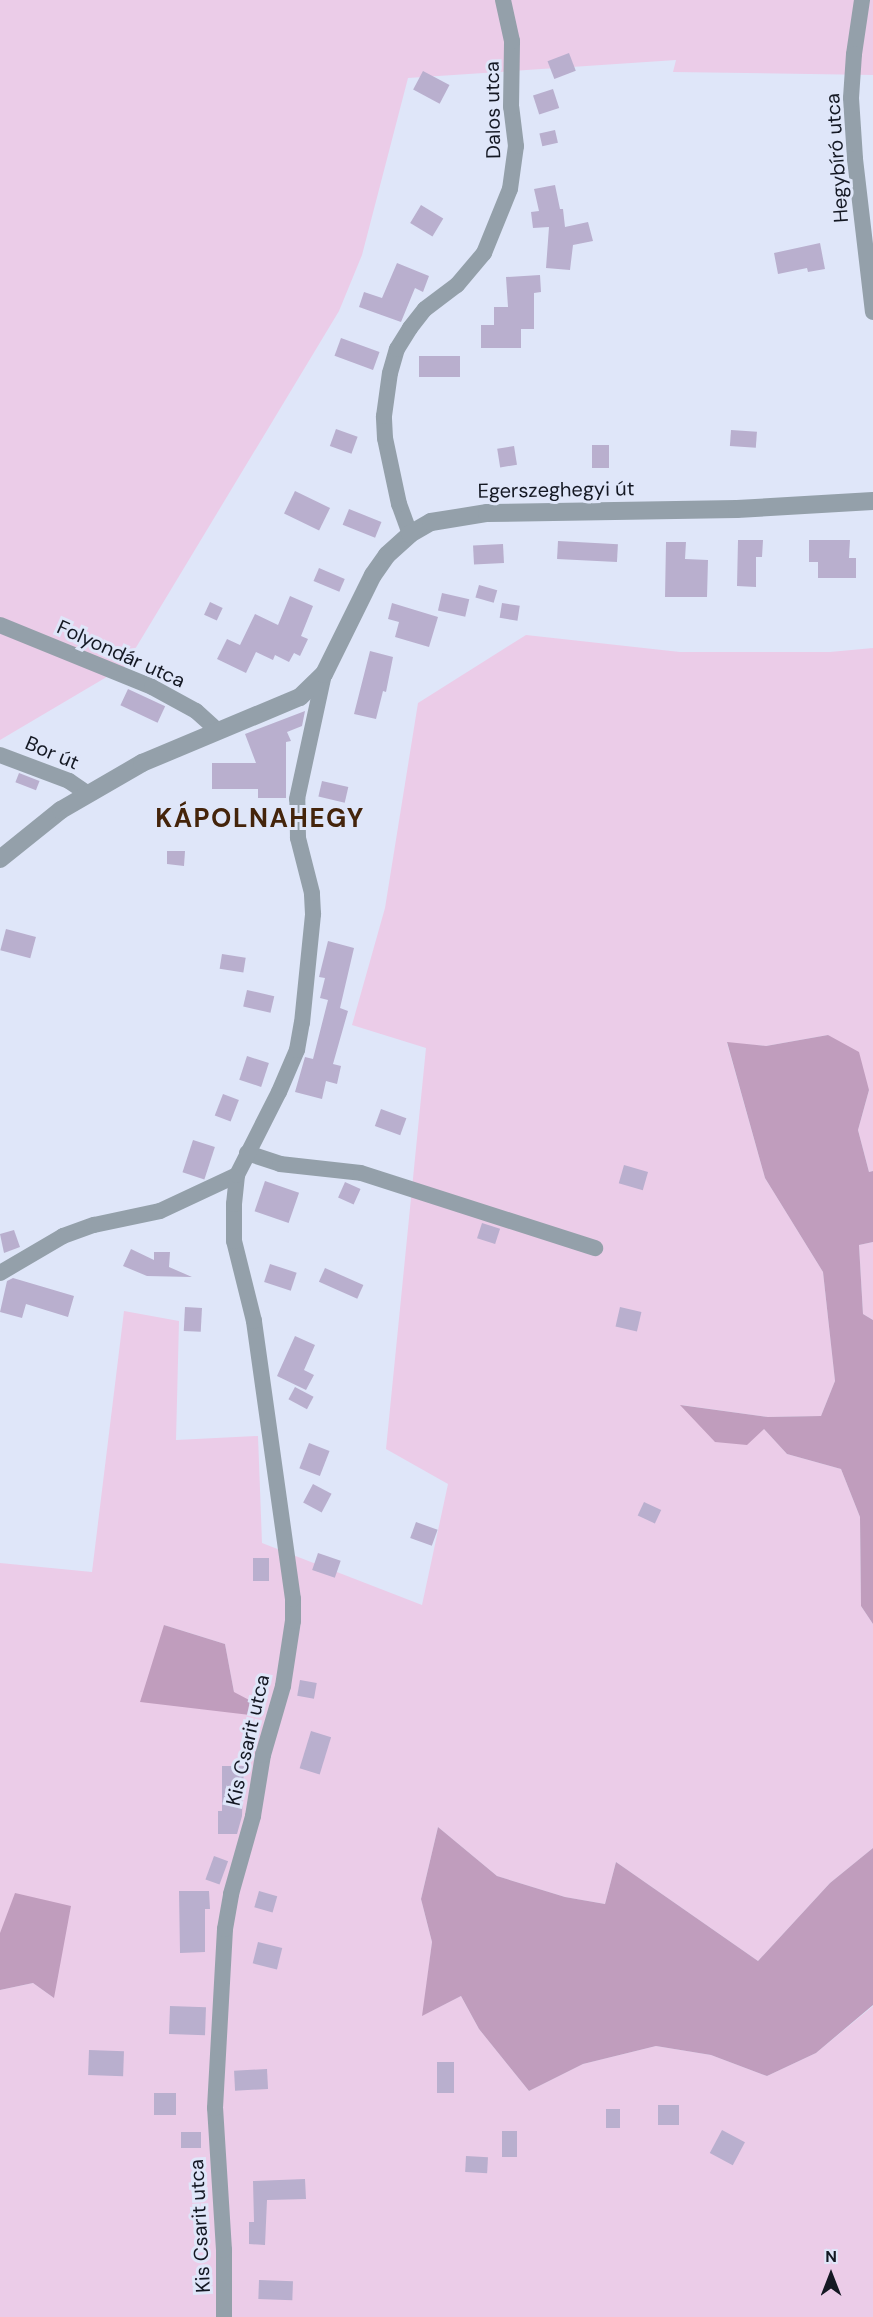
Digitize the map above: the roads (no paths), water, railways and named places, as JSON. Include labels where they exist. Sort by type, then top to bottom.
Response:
[{"type":"street","name":"Dalos utca","points":[[410,534],[399,504],[385,438],[384,416],[390,374],[398,349],[410,328],[425,309],[457,285],[484,253],[510,189],[516,146],[511,107],[512,41],[503,0]]},
{"type":"street","name":"Hegybíró utca","points":[[862,0],[854,54],[851,98],[855,159],[873,312]]},
{"type":"street","name":"Egerszeghegyi út","points":[[237,1175],[297,1050],[302,1023],[313,914],[312,893],[298,838],[297,799],[324,674],[373,575],[387,555],[410,534],[431,522],[487,513],[737,509],[873,501]]},
{"type":"street","name":"Folyondár utca","points":[[0,625],[152,687],[196,711],[218,731]]},
{"type":"street","name":"Egerszeghegyi út","points":[[0,859],[61,810],[87,793],[141,763],[300,697],[324,674]]},
{"type":"street","name":"Bor út","points":[[0,755],[69,781],[87,793]]},
{"type":"street","points":[[247,1153],[279,1164],[361,1173],[595,1248]]},
{"type":"street","points":[[0,1274],[63,1236],[94,1225],[160,1210],[237,1175]]},
{"type":"street","name":"Kis Csarit utca","points":[[224,2317],[224,2250],[214,2108],[225,1929],[231,1894],[253,1816],[263,1755],[283,1686],[293,1621],[293,1599],[254,1321],[234,1241],[237,1175]]},
{"type":"district","name":"KÁPOLNAHEGY","points":[[260,819]]}]
